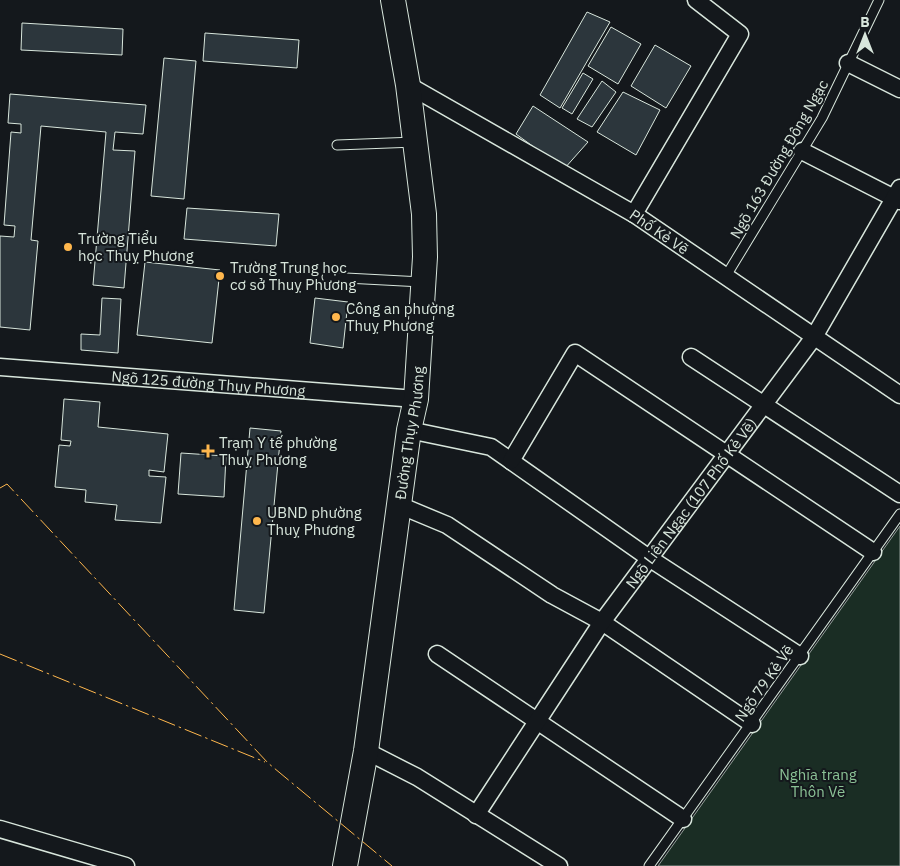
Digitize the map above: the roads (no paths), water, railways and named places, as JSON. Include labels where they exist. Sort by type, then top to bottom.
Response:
[{"type":"main road","name":"Đường Thụy Phương","points":[[345,866],[366,751],[409,430],[416,399],[424,214],[408,84],[393,0]]},
{"type":"street","points":[[634,214],[740,34],[696,0]]},
{"type":"street","points":[[848,63],[900,89]]},
{"type":"street","name":"Phố Kẻ Vẽ","points":[[408,84],[634,214],[900,395]]},
{"type":"street","points":[[802,150],[898,196]]},
{"type":"street","name":"Ngõ Liên Ngạc (107 Phố Kẻ Vẽ)","points":[[476,815],[602,622],[814,337],[898,196]]},
{"type":"street","points":[[511,461],[575,353],[873,552]]},
{"type":"street","points":[[691,357],[900,494]]},
{"type":"street","name":"Ngõ 125 đường Thụy Phương","points":[[0,367],[416,399]]},
{"type":"street","points":[[409,430],[491,447],[650,558],[800,656]]},
{"type":"street","points":[[399,505],[447,525],[552,595],[602,622],[752,724]]},
{"type":"street","points":[[437,654],[683,819]]},
{"type":"street","points":[[366,751],[417,777],[558,866]]},
{"type":"street","points":[[0,829],[82,860],[126,866]]},
{"type":"lane","name":"Ngõ 163 Đường Đông Ngạc","points":[[726,276],[822,118],[879,0]]},
{"type":"lane","points":[[337,145],[415,142]]},
{"type":"lane","points":[[327,277],[422,282]]},
{"type":"lane","name":"Ngõ 79 Kẻ Vẽ","points":[[649,866],[900,514]]},
{"type":"place","name":"Trường Tiểu học Thuỵ Phương","points":[[68,247]]},
{"type":"place","name":"Trường Trung học cơ sở Thuỵ Phương","points":[[220,276]]},
{"type":"place","name":"Công an phường Thuỵ Phương","points":[[336,317]]},
{"type":"place","name":"Trạm Y tế phường Thuỵ Phương","points":[[208,451]]},
{"type":"place","name":"UBND phường Thuỵ Phương","points":[[257,521]]},
{"type":"park label","name":"Nghĩa trang Thôn Vẽ","points":[[818,782]]}]
